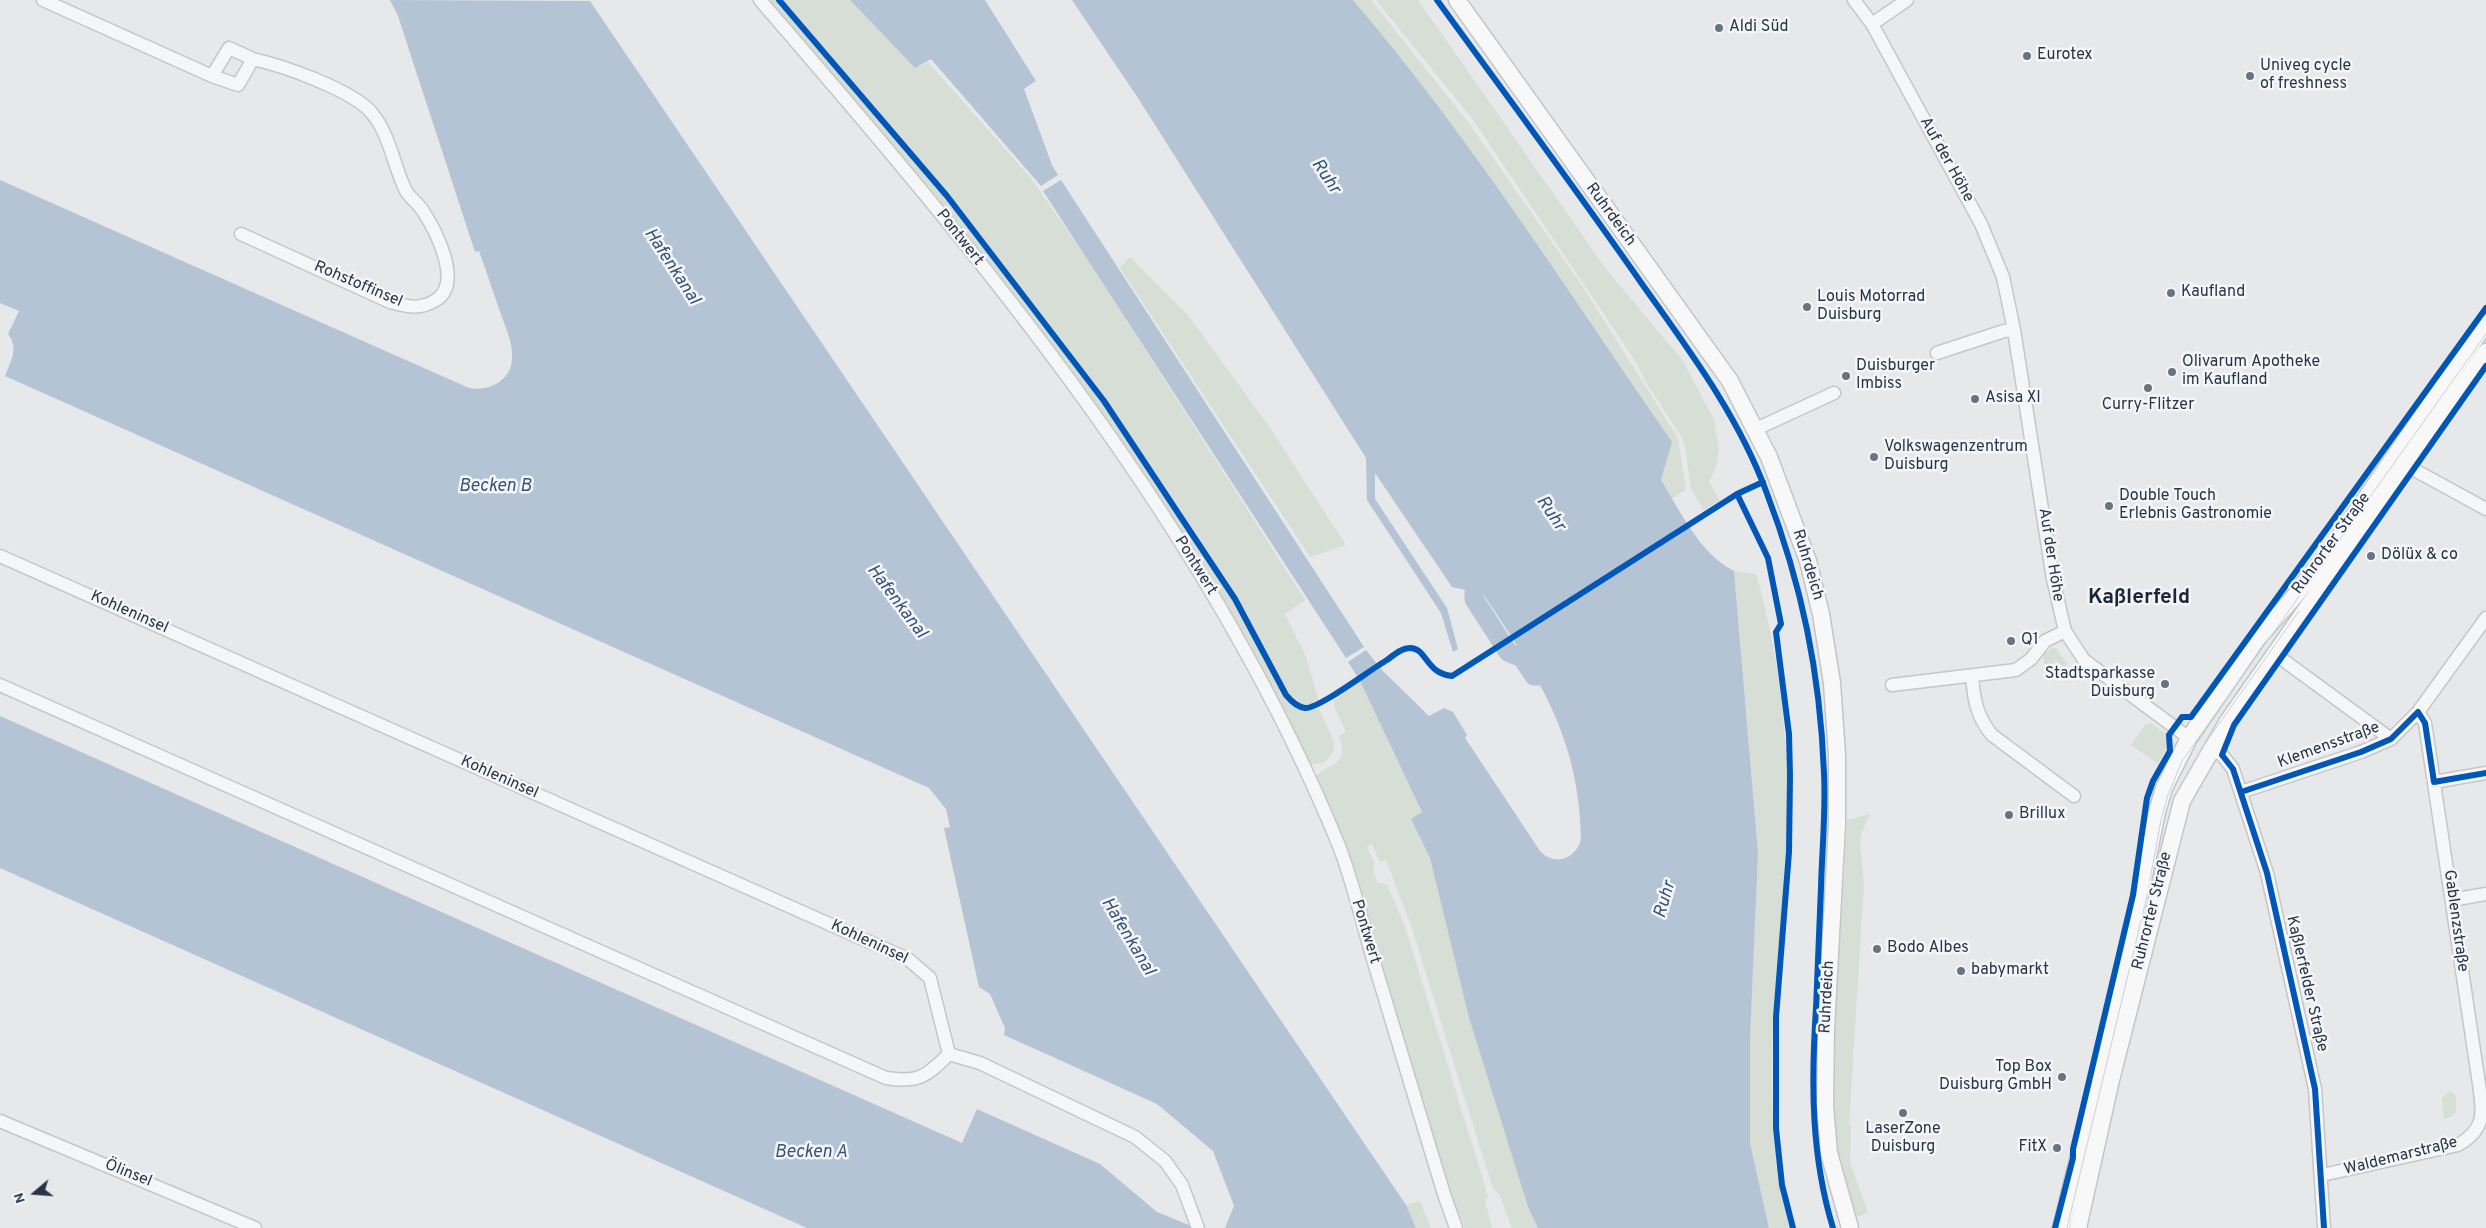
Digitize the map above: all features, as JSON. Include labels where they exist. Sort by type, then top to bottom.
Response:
[{"type":"main road","name":"Ruhrdeich","points":[[1457,0],[1730,381],[1769,457],[1808,561],[1821,614],[1832,683],[1837,755],[1837,824],[1826,1028],[1825,1106],[1829,1153],[1850,1228]]},
{"type":"main road","name":"Ruhrorter Straße","points":[[2074,1225],[2177,816],[2188,789],[2211,748],[2275,654],[2400,462],[2486,323]]},
{"type":"main road","name":"Ruhrorter Straße","points":[[2074,1225],[2157,812],[2164,788],[2189,738],[2256,639],[2294,597],[2486,352]]},
{"type":"main road","points":[[2189,738],[2211,748]]},
{"type":"street","points":[[43,0],[212,76],[238,85],[254,59]]},
{"type":"street","name":"Pontwert","points":[[760,0],[932,204],[1083,398],[1203,578],[1249,656],[1307,773],[1340,850],[1456,1228]]},
{"type":"street","name":"Auf der Höhe","points":[[1854,0],[1872,24],[1988,241],[2003,277],[2014,330],[2048,548],[2065,631],[2084,660],[2189,738]]},
{"type":"street","points":[[1872,24],[1907,0]]},
{"type":"street","name":"Rohstoffinsel","points":[[212,76],[228,48],[254,59],[277,64],[351,96],[370,112],[385,134],[407,192],[422,209],[433,228],[447,265],[448,285],[443,296],[428,305],[413,308],[390,302],[241,234]]},
{"type":"street","points":[[1937,353],[2004,331],[2014,330]]},
{"type":"street","points":[[1756,429],[1834,393]]},
{"type":"street","points":[[2400,462],[2486,509]]},
{"type":"street","name":"Kohleninsel","points":[[0,556],[908,960],[930,978],[949,1054]]},
{"type":"street","name":"Klemensstraße","points":[[2241,792],[2361,752],[2390,739],[2418,712],[2486,618]]},
{"type":"street","points":[[1892,685],[1972,677],[2006,672],[2023,667],[2045,641],[2065,631]]},
{"type":"street","points":[[2275,654],[2390,739]]},
{"type":"street","points":[[1972,677],[1974,703],[1981,722],[1992,735],[2074,796]]},
{"type":"street","points":[[0,685],[886,1078],[908,1082],[935,1068],[949,1054],[980,1062],[1134,1138],[1165,1161],[1182,1186],[1197,1224]]},
{"type":"street","name":"Gablenzstraße","points":[[2418,712],[2425,723],[2483,1109],[2476,1131]]},
{"type":"street","name":"Kaßlerfelder Straße","points":[[2211,748],[2228,761],[2233,769],[2267,873],[2315,1089],[2324,1228]]},
{"type":"street","points":[[2434,782],[2486,773]]},
{"type":"street","points":[[2452,900],[2486,894]]},
{"type":"street","name":"Ölinsel","points":[[0,1121],[255,1228]]},
{"type":"street","name":"Waldemarstraße","points":[[2322,1175],[2458,1145],[2476,1131]]},
{"type":"shaded area","points":[[766,0],[777,0],[945,197],[1103,402],[1233,600],[1285,696],[1300,708],[1319,709],[1334,742],[1331,756],[1324,762],[1309,764],[1254,653],[1157,497]]},
{"type":"shaded area","points":[[782,0],[850,0],[915,68],[928,62],[1030,177],[1088,260],[1305,600],[1285,614],[1306,657],[1319,701],[1304,706],[1288,694],[1237,598],[1193,528],[1106,400],[948,194]]},
{"type":"shaded area","points":[[1353,0],[1371,0],[1468,122],[1583,287],[1678,438],[1686,490],[1672,498],[1661,480],[1671,442],[1479,161],[1396,52]]},
{"type":"shaded area","points":[[1376,0],[1418,0],[1606,269],[1683,361],[1714,420],[1719,450],[1715,470],[1709,482],[1720,500],[1704,510],[1691,489],[1685,447],[1681,436],[1645,381],[1636,362],[1474,121]]},
{"type":"shaded area","points":[[1130,257],[1188,315],[1270,428],[1346,545],[1310,557],[1120,268]]},
{"type":"shaded area","points":[[1734,571],[1756,574],[1772,643],[1783,713],[1787,785],[1786,855],[1772,1043],[1772,1091],[1774,1138],[1780,1184],[1791,1228],[1769,1228],[1750,1143],[1750,1040],[1758,853]]},
{"type":"shaded area","points":[[2053,647],[2056,648],[2067,664],[2065,667],[2056,661],[2051,668],[2044,663],[2043,655]]},
{"type":"shaded area","points":[[1360,681],[1422,812],[1411,819],[1430,858],[1469,1018],[1528,1207],[1538,1228],[1512,1228],[1499,1194],[1493,1189],[1411,925],[1386,860],[1380,862],[1372,844],[1367,847],[1375,864],[1373,870],[1377,882],[1387,885],[1405,927],[1488,1196],[1485,1201],[1492,1228],[1465,1228],[1450,1193],[1347,847],[1316,778],[1325,769],[1336,763],[1342,754],[1339,736],[1346,732],[1335,709],[1334,701]]},
{"type":"shaded area","points":[[2151,723],[2166,734],[2168,744],[2158,764],[2131,745],[2145,725]]},
{"type":"shaded area","points":[[1870,814],[1861,834],[1860,844],[1864,884],[1849,1125],[1851,1125],[1850,1162],[1868,1213],[1857,1217],[1847,1183],[1844,1183],[1836,1133],[1834,1108],[1835,1033],[1847,820]]},
{"type":"shaded area","points":[[2450,1091],[2456,1096],[2456,1112],[2444,1119],[2442,1098]]},
{"type":"shaded area","points":[[1420,1201],[1431,1228],[1416,1228],[1406,1205]]},
{"type":"water","points":[[390,0],[590,1],[1406,1205],[1416,1228],[1225,1228],[1234,1206],[1213,1151],[1157,1104],[1004,1035],[1005,1028],[990,994],[979,987],[944,828],[950,827],[946,809],[929,788],[5,376],[13,355],[13,344],[8,334],[19,311],[0,303],[0,180],[469,388],[477,389],[493,386],[505,377],[512,363],[512,349],[508,335],[479,251],[475,252],[398,16]]},
{"type":"water","points":[[850,0],[985,0],[1036,81],[1024,89],[1052,165],[1058,175],[1041,186],[931,59],[915,68]]},
{"type":"water","name":"Ruhr","points":[[1072,0],[1353,0],[1438,106],[1479,161],[1672,442],[1661,480],[1701,543],[1711,554],[1734,571],[1758,853],[1750,1040],[1750,1143],[1769,1228],[1538,1228],[1528,1207],[1469,1018],[1430,858],[1411,819],[1422,812],[1360,681],[1348,662],[1366,650],[1381,669],[1429,716],[1444,708],[1453,712],[1467,735],[1465,738],[1540,851],[1546,856],[1558,859],[1564,859],[1574,852],[1581,840],[1579,804],[1573,770],[1564,739],[1538,681],[1483,594],[1452,587],[1375,473],[1375,499],[1447,608],[1458,649],[1453,652],[1441,613],[1367,500],[1366,458],[1138,98]]},
{"type":"water","points":[[1061,180],[1364,647],[1346,658],[1043,191]]},
{"type":"water","name":"Becken A","points":[[0,716],[962,1143],[977,1109],[1100,1164],[1157,1212],[1196,1228],[807,1228],[0,868]]},
{"type":"waterway","points":[[1474,592],[1474,599],[1508,652],[1522,658],[1534,676],[1537,676]]},
{"type":"tram line","points":[[2067,1228],[2147,896],[2161,820],[2168,795],[2182,761],[2486,334]]},
{"type":"tram line","points":[[2176,793],[2204,745],[2299,611]]},
{"type":"cycle path","points":[[779,0],[947,196],[1104,401],[1235,599],[1286,695],[1299,706],[1305,708],[1312,707],[1407,648],[1416,649],[1436,670],[1452,676],[1737,494],[1763,482]]},
{"type":"cycle path","points":[[1437,0],[1591,212],[1711,383],[1755,463],[1779,526],[1807,629],[1822,736],[1824,816],[1813,1092],[1820,1174],[1833,1228]]},
{"type":"cycle path","points":[[2055,1228],[2073,1158],[2073,1149],[2133,895],[2147,798],[2153,781],[2170,751],[2169,735],[2182,717],[2191,717],[2486,308]]},
{"type":"cycle path","points":[[2324,1228],[2315,1089],[2267,873],[2233,769],[2222,755],[2234,725],[2486,366]]},
{"type":"cycle path","points":[[1737,494],[1768,558],[1781,624],[1776,632],[1789,734],[1790,776],[1789,852],[1776,1017],[1776,1128],[1782,1185],[1793,1228]]},
{"type":"cycle path","points":[[2241,792],[2361,752],[2391,739],[2418,712],[2425,723],[2434,782],[2486,773]]},
{"type":"place","name":"Aldi Süd","points":[[1719,28]]},
{"type":"place","name":"Eurotex","points":[[2027,56]]},
{"type":"place","name":"Univeg cycle of freshness","points":[[2250,76]]},
{"type":"place","name":"Kaufland","points":[[2171,293]]},
{"type":"place","name":"Louis Motorrad Duisburg","points":[[1807,307]]},
{"type":"place","name":"Olivarum Apotheke im Kaufland","points":[[2172,372]]},
{"type":"place","name":"Duisburger Imbiss","points":[[1846,376]]},
{"type":"place","name":"Curry-Flitzer","points":[[2148,388]]},
{"type":"place","name":"Asisa XI","points":[[1975,399]]},
{"type":"place","name":"Volkswagenzentrum Duisburg","points":[[1874,457]]},
{"type":"place","name":"Double Touch Erlebnis Gastronomie","points":[[2109,506]]},
{"type":"place","name":"Dölüx & co","points":[[2371,556]]},
{"type":"place","name":"Q1","points":[[2011,641]]},
{"type":"place","name":"Stadtsparkasse Duisburg","points":[[2165,684]]},
{"type":"place","name":"Brillux","points":[[2009,815]]},
{"type":"place","name":"Bodo Albes","points":[[1877,949]]},
{"type":"place","name":"babymarkt","points":[[1961,971]]},
{"type":"place","name":"Top Box Duisburg GmbH","points":[[2062,1077]]},
{"type":"place","name":"LaserZone Duisburg","points":[[1903,1113]]},
{"type":"place","name":"FitX","points":[[2057,1148]]},
{"type":"district","name":"Kaßlerfeld","points":[[2139,599]]},
{"type":"water label","name":"Hafenkanal","points":[[671,267]]},
{"type":"water label","name":"Becken B","points":[[495,487]]},
{"type":"water label","name":"Hafenkanal","points":[[896,602]]},
{"type":"water label","name":"Hafenkanal","points":[[1127,937]]}]
